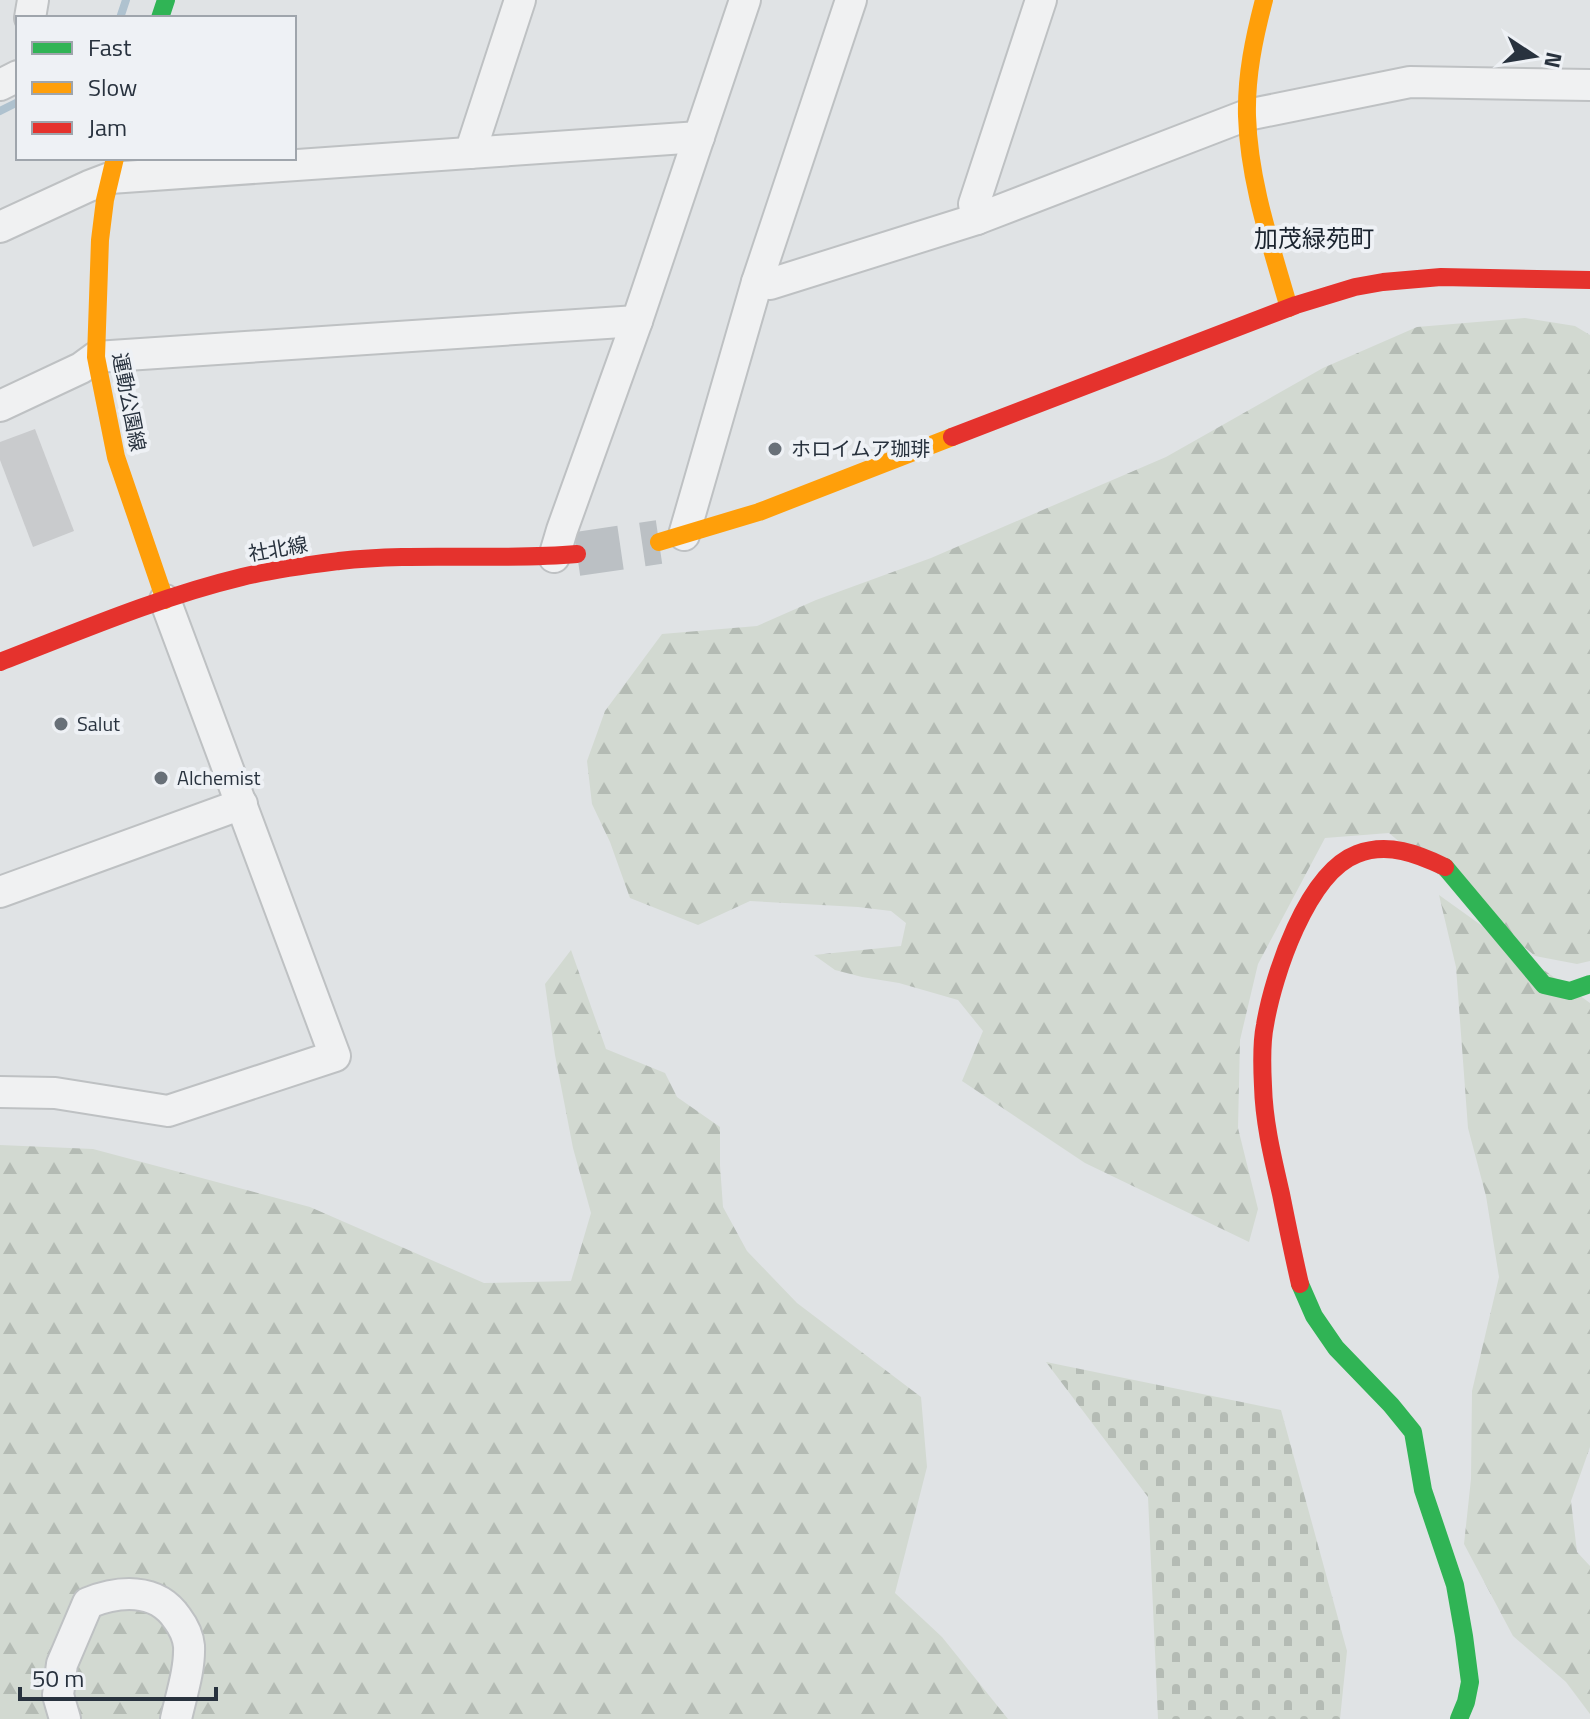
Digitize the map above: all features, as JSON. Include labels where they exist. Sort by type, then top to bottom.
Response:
[{"type":"street","points":[[470,153],[520,0]]},
{"type":"street","points":[[565,556],[562,530],[637,321],[745,0]]},
{"type":"street","points":[[671,539],[851,0]]},
{"type":"street","points":[[977,219],[974,204],[1041,0]]},
{"type":"street","points":[[1264,0],[1253,42],[1247,115],[1255,182],[1289,308]]},
{"type":"street","points":[[757,282],[770,284],[977,219],[1247,115],[1410,82],[1590,85]]},
{"type":"street","points":[[0,227],[89,186],[113,168],[470,153],[699,137]]},
{"type":"street","name":"運動公園線","points":[[113,168],[100,240],[96,357],[116,457],[165,600]]},
{"type":"street","points":[[671,539],[759,512],[1289,308],[1356,287],[1434,278],[1590,280]]},
{"type":"street","points":[[0,406],[81,368],[96,357],[637,321]]},
{"type":"street","name":"社北線","points":[[0,662],[165,600],[233,579],[284,569],[385,557],[565,556]]},
{"type":"street","points":[[0,1092],[55,1093],[168,1111],[335,1056],[165,600]]},
{"type":"street","points":[[0,892],[242,804]]},
{"type":"street","points":[[1459,1719],[1470,1682],[1464,1636],[1455,1585],[1423,1490],[1413,1432],[1336,1348],[1314,1316],[1300,1283],[1270,1145],[1263,1088],[1264,1028],[1275,981],[1295,928],[1313,896],[1335,867],[1356,854],[1368,851],[1403,851],[1448,868],[1544,985],[1570,991],[1590,984]]},
{"type":"street","points":[[65,1719],[58,1695],[62,1664],[88,1603],[105,1596],[129,1593],[152,1597],[170,1608],[189,1641],[189,1660],[176,1719]]},
{"type":"green space","points":[[1525,318],[1575,326],[1590,335],[1590,961],[1577,964],[1535,956],[1389,833],[1325,838],[1258,964],[1240,1040],[1238,1128],[1258,1209],[1249,1242],[1085,1163],[962,1081],[983,1031],[958,1000],[899,983],[835,970],[814,955],[901,946],[906,923],[891,911],[750,901],[698,925],[630,898],[610,842],[592,804],[587,761],[605,711],[662,634],[757,626],[816,600],[931,558],[1166,457],[1323,368],[1417,327]]},
{"type":"green space","points":[[1439,895],[1590,1003],[1590,1447],[1571,1501],[1577,1552],[1590,1566],[1590,1714],[1566,1682],[1513,1636],[1464,1544],[1471,1479],[1472,1391],[1499,1277],[1486,1196],[1468,1128],[1456,967]]},
{"type":"green space","points":[[571,950],[606,1049],[665,1073],[677,1097],[720,1127],[723,1207],[747,1251],[797,1303],[921,1397],[927,1467],[895,1593],[942,1637],[1008,1719],[0,1719],[0,1145],[93,1149],[310,1207],[484,1283],[571,1281],[591,1213],[573,1148],[545,984]]},
{"type":"green space","points":[[1046,1362],[1281,1410],[1347,1651],[1340,1719],[1158,1719],[1148,1497]]},
{"type":"building","points":[[35,429],[74,531],[33,547],[0,460],[0,442]]},
{"type":"waterway","points":[[121,16],[126,0]]},
{"type":"waterway","points":[[0,111],[16,103]]},
{"type":"tunnel","points":[[577,554],[659,542]]},
{"type":"traffic: fast","points":[[161,16],[166,0]]},
{"type":"traffic: fast","points":[[1445,867],[1544,985],[1570,991],[1590,984]]},
{"type":"traffic: fast","points":[[1300,1284],[1314,1316],[1336,1348],[1413,1432],[1423,1490],[1455,1585],[1464,1636],[1470,1682],[1459,1719]]},
{"type":"traffic: slow","points":[[1264,0],[1249,72],[1249,141],[1262,213],[1289,308]]},
{"type":"traffic: slow","points":[[115,160],[100,240],[96,357],[116,457],[165,600]]},
{"type":"traffic: slow","points":[[659,542],[759,512],[952,437]]},
{"type":"traffic: jam","points":[[952,437],[1296,305],[1355,287],[1441,277],[1590,280]]},
{"type":"traffic: jam","points":[[0,662],[150,605],[211,585],[266,572],[369,558],[577,554]]},
{"type":"traffic: jam","points":[[1300,1284],[1269,1141],[1263,1079],[1265,1025],[1284,954],[1295,928],[1323,882],[1339,865],[1357,854],[1391,849],[1445,867]]},
{"type":"place","name":"ホロイムア珈琲","points":[[775,449]]},
{"type":"place","name":"Salut","points":[[61,724]]},
{"type":"place","name":"Alchemist","points":[[161,778]]},
{"type":"district","name":"加茂緑苑町","points":[[1314,239]]}]
